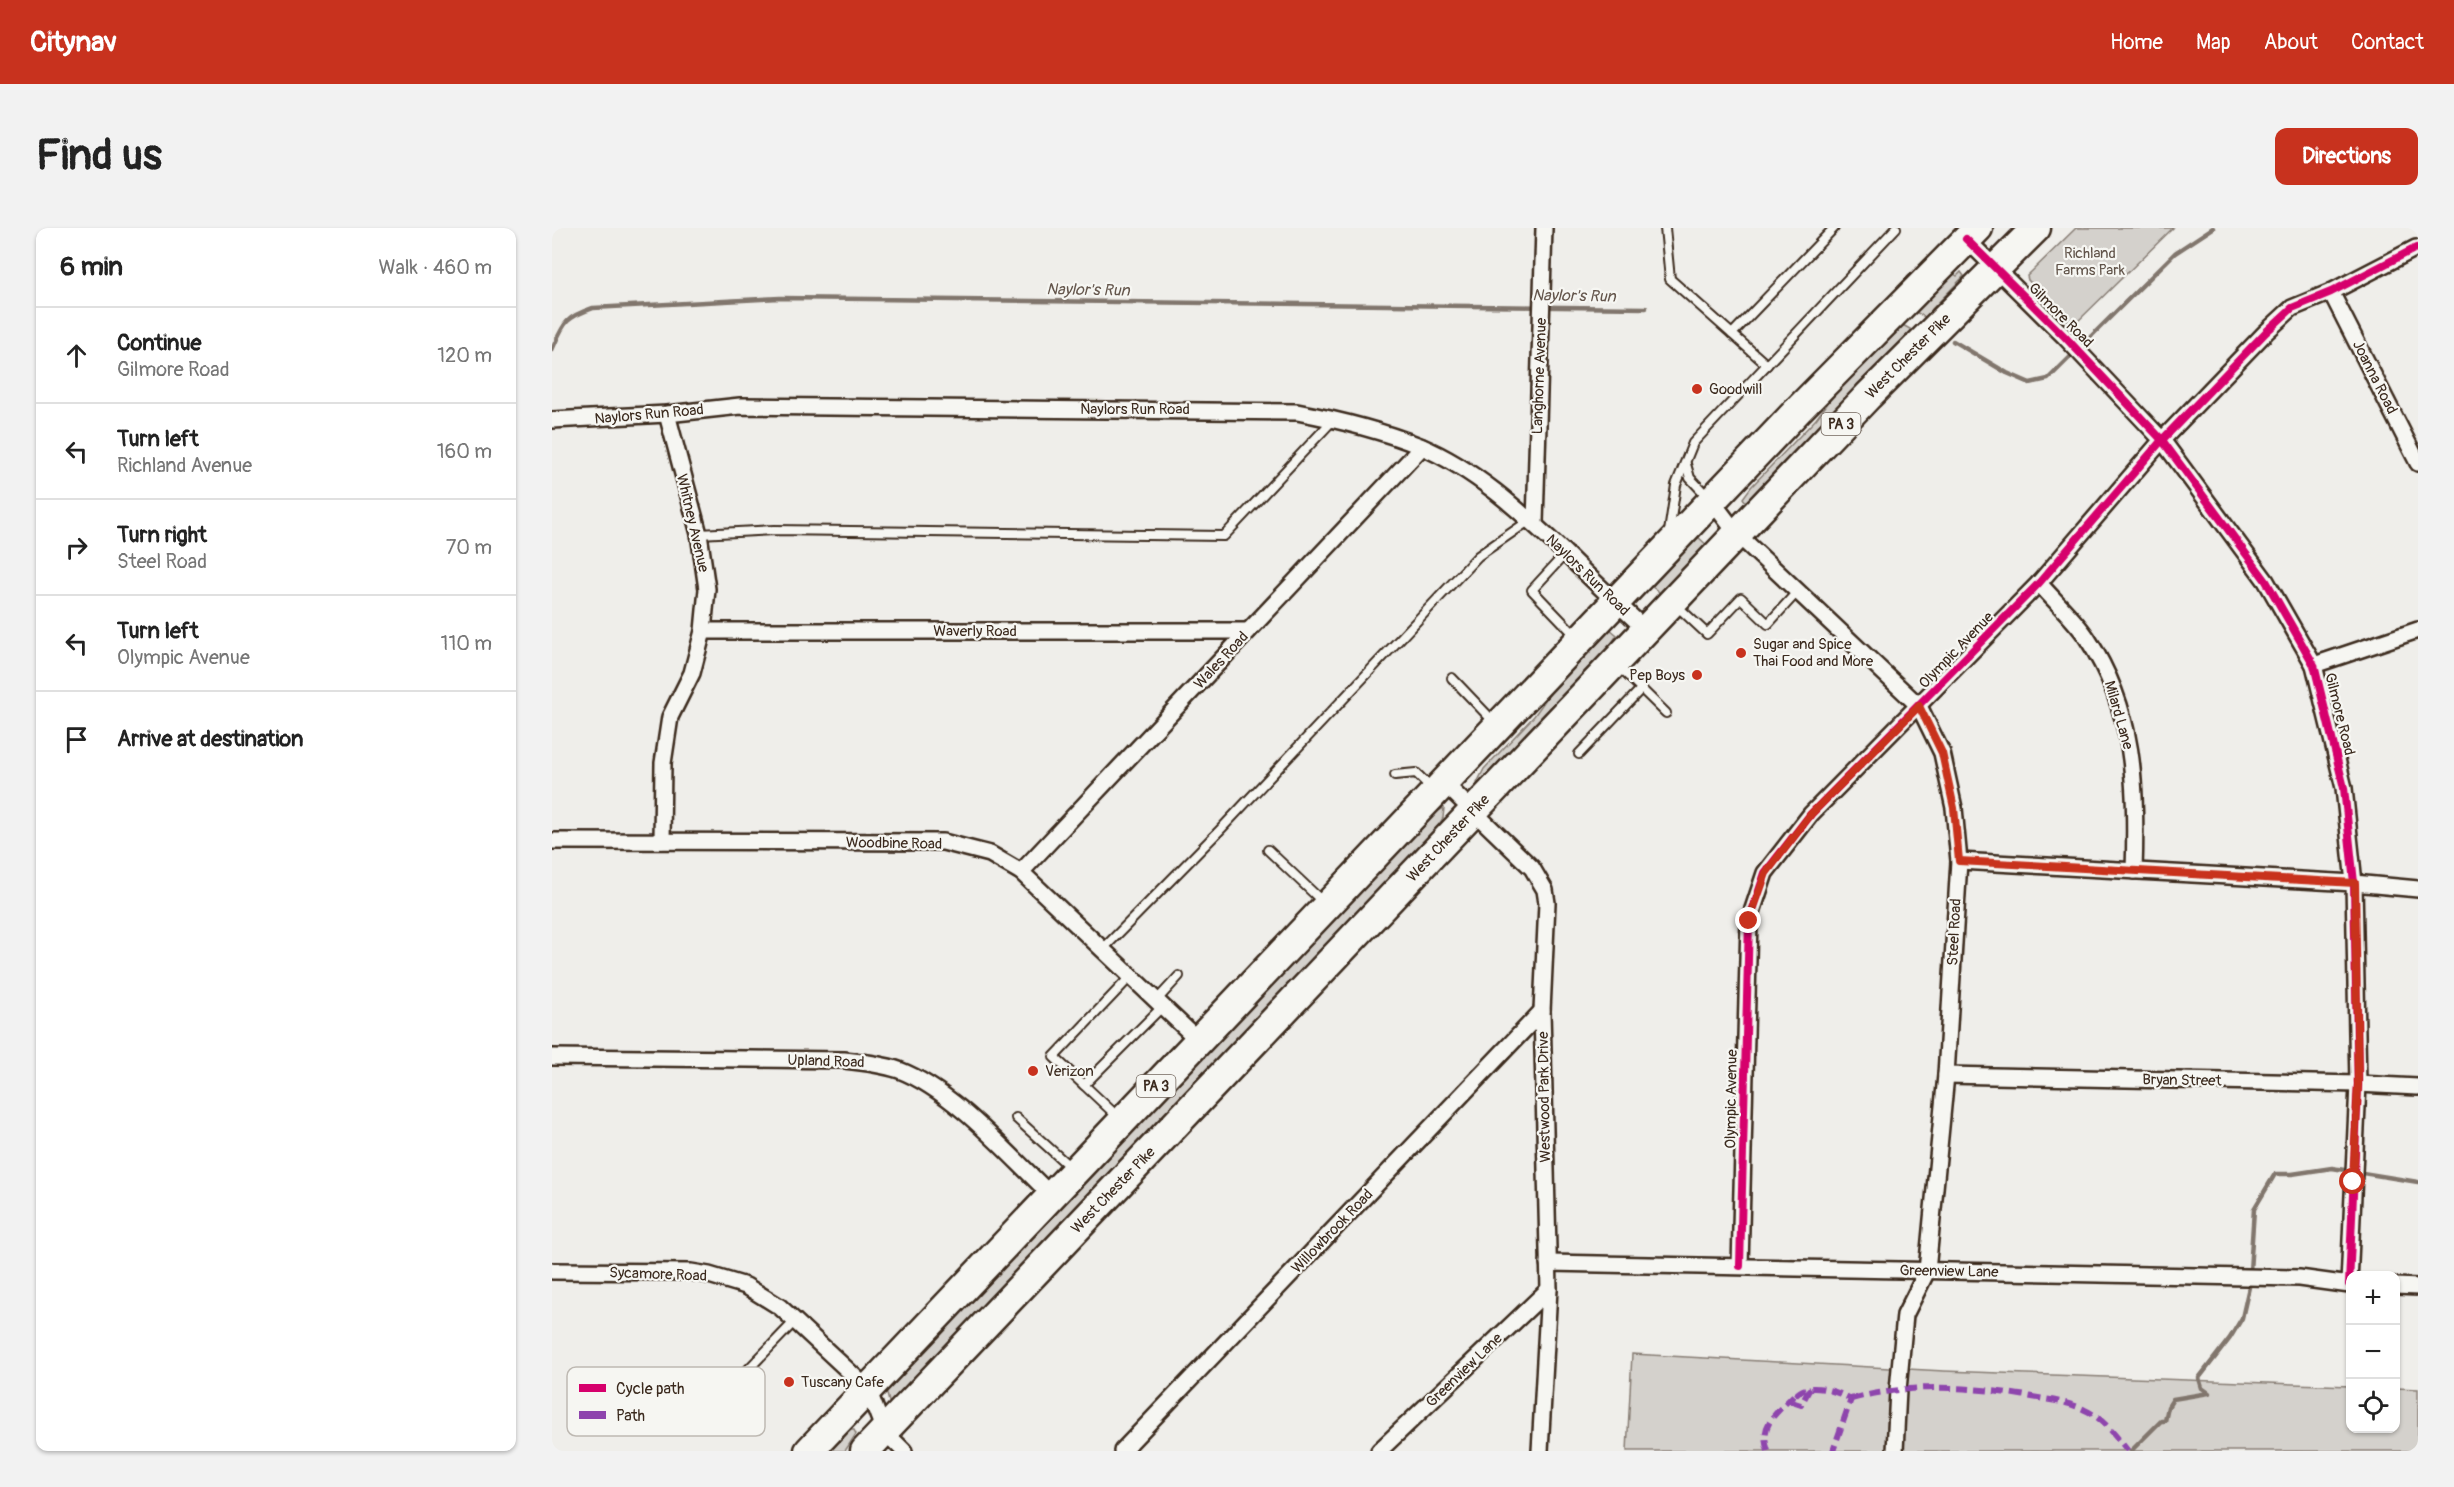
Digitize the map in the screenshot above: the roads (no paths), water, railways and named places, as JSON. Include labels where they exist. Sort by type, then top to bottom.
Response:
[{"type":"highway","name":"West Chester Pike","points":[[874,1441],[1737,534],[2036,228]]},
{"type":"highway","name":"PA 3","points":[[809,1451],[1968,234]]},
{"type":"street","name":"Langhorne Avenue","points":[[1532,521],[1544,228]]},
{"type":"street","name":"Gilmore Road","points":[[1968,234],[1995,268],[2088,361],[2162,440],[2266,581],[2314,665],[2344,788],[2355,883],[2358,1084],[2350,1271]]},
{"type":"street","name":"Olympic Avenue","points":[[1740,1266],[1749,921],[1766,873],[1811,814],[2039,583],[2162,440],[2292,308],[2331,292],[2416,248]]},
{"type":"street","name":"Joanna Road","points":[[2331,292],[2418,463]]},
{"type":"street","name":"Naylors Run Road","points":[[552,420],[569,421],[667,414],[740,406],[1260,410],[1297,412],[1334,419],[1382,432],[1422,447],[1459,466],[1532,521],[1646,630]]},
{"type":"street","name":"Whitney Avenue","points":[[663,841],[663,763],[669,717],[692,673],[703,631],[707,589],[699,534],[667,414]]},
{"type":"street","name":"Wales Road","points":[[1021,872],[1422,447]]},
{"type":"street","name":"Steel Road","points":[[1712,501],[1737,534],[1919,706],[1942,753],[1954,808],[1959,861],[1946,1075],[1927,1271],[1905,1315],[1895,1451]]},
{"type":"street","name":"Milard Lane","points":[[2039,583],[2086,637],[2107,674],[2130,740],[2137,804],[2134,871]]},
{"type":"street","points":[[2314,665],[2418,630]]},
{"type":"street","name":"Waverly Road","points":[[703,631],[1248,631]]},
{"type":"street","name":"Westwood Park Drive","points":[[1440,788],[1473,811],[1532,868],[1545,890],[1542,1011],[1549,1289],[1540,1451]]},
{"type":"street","name":"Woodbine Road","points":[[552,841],[943,842],[990,854],[1021,872],[1199,1041]]},
{"type":"street","points":[[1959,861],[2355,883],[2418,889]]},
{"type":"street","name":"Willowbrook Road","points":[[1122,1451],[1542,1011]]},
{"type":"street","name":"Upland Road","points":[[552,1057],[844,1060],[880,1065],[915,1077],[946,1096],[1052,1196]]},
{"type":"street","name":"Bryan Street","points":[[1946,1075],[2418,1087]]},
{"type":"street","name":"Greenview Lane","points":[[1548,1263],[2299,1278],[2346,1284]]},
{"type":"street","name":"Sycamore Road","points":[[552,1271],[691,1272],[709,1275],[755,1291],[780,1307],[868,1389]]},
{"type":"street","points":[[2400,1286],[2418,1287]]},
{"type":"street","name":"Greenview Lane","points":[[1379,1451],[1549,1289]]},
{"type":"street","points":[[868,1389],[874,1441],[904,1451]]},
{"type":"lane","points":[[1665,228],[1670,279],[1767,365]]},
{"type":"lane","points":[[1732,334],[1834,228]]},
{"type":"lane","points":[[1667,549],[1676,485],[1688,451],[1697,437],[1896,228]]},
{"type":"lane","points":[[699,534],[774,530],[1224,536],[1334,419]]},
{"type":"lane","points":[[1686,462],[1690,478],[1712,501]]},
{"type":"lane","points":[[1102,950],[1478,556],[1532,521]]},
{"type":"lane","points":[[1565,554],[1532,590],[1580,640]]},
{"type":"lane","points":[[1672,602],[1707,634],[1741,598],[1767,624],[1798,591]]},
{"type":"lane","points":[[1614,663],[1666,713]]},
{"type":"lane","points":[[1452,678],[1498,726]]},
{"type":"lane","points":[[1579,754],[1641,689]]},
{"type":"lane","points":[[1395,775],[1416,773],[1440,788]]},
{"type":"lane","points":[[1268,850],[1327,907]]},
{"type":"lane","points":[[1084,1085],[1159,1004],[1179,976]]},
{"type":"lane","points":[[1123,1121],[1054,1057],[1130,977]]},
{"type":"lane","points":[[1016,1118],[1075,1172]]},
{"type":"lane","points":[[751,1367],[795,1321]]},
{"type":"waterway","name":"Naylor's Run","points":[[1953,341],[2007,373],[2030,383],[2048,379],[2175,253],[2213,228]]},
{"type":"waterway","name":"Naylor's Run","points":[[552,350],[566,323],[576,315],[593,308],[780,298],[1646,308]]},
{"type":"waterway","points":[[2131,1451],[2161,1421],[2165,1421],[2168,1407],[2173,1399],[2209,1393],[2202,1388],[2199,1378],[2230,1338],[2242,1318],[2249,1287],[2254,1209],[2275,1174],[2332,1168],[2418,1182]]},
{"type":"place","name":"Goodwill","points":[[1697,389]]},
{"type":"place","name":"Sugar and Spice Thai Food and More","points":[[1741,653]]},
{"type":"place","name":"Pep Boys","points":[[1697,675]]},
{"type":"place","name":"Verizon","points":[[1033,1071]]},
{"type":"place","name":"Tuscany Cafe","points":[[789,1382]]},
{"type":"park label","name":"Richland Farms Park","points":[[2090,262]]}]
